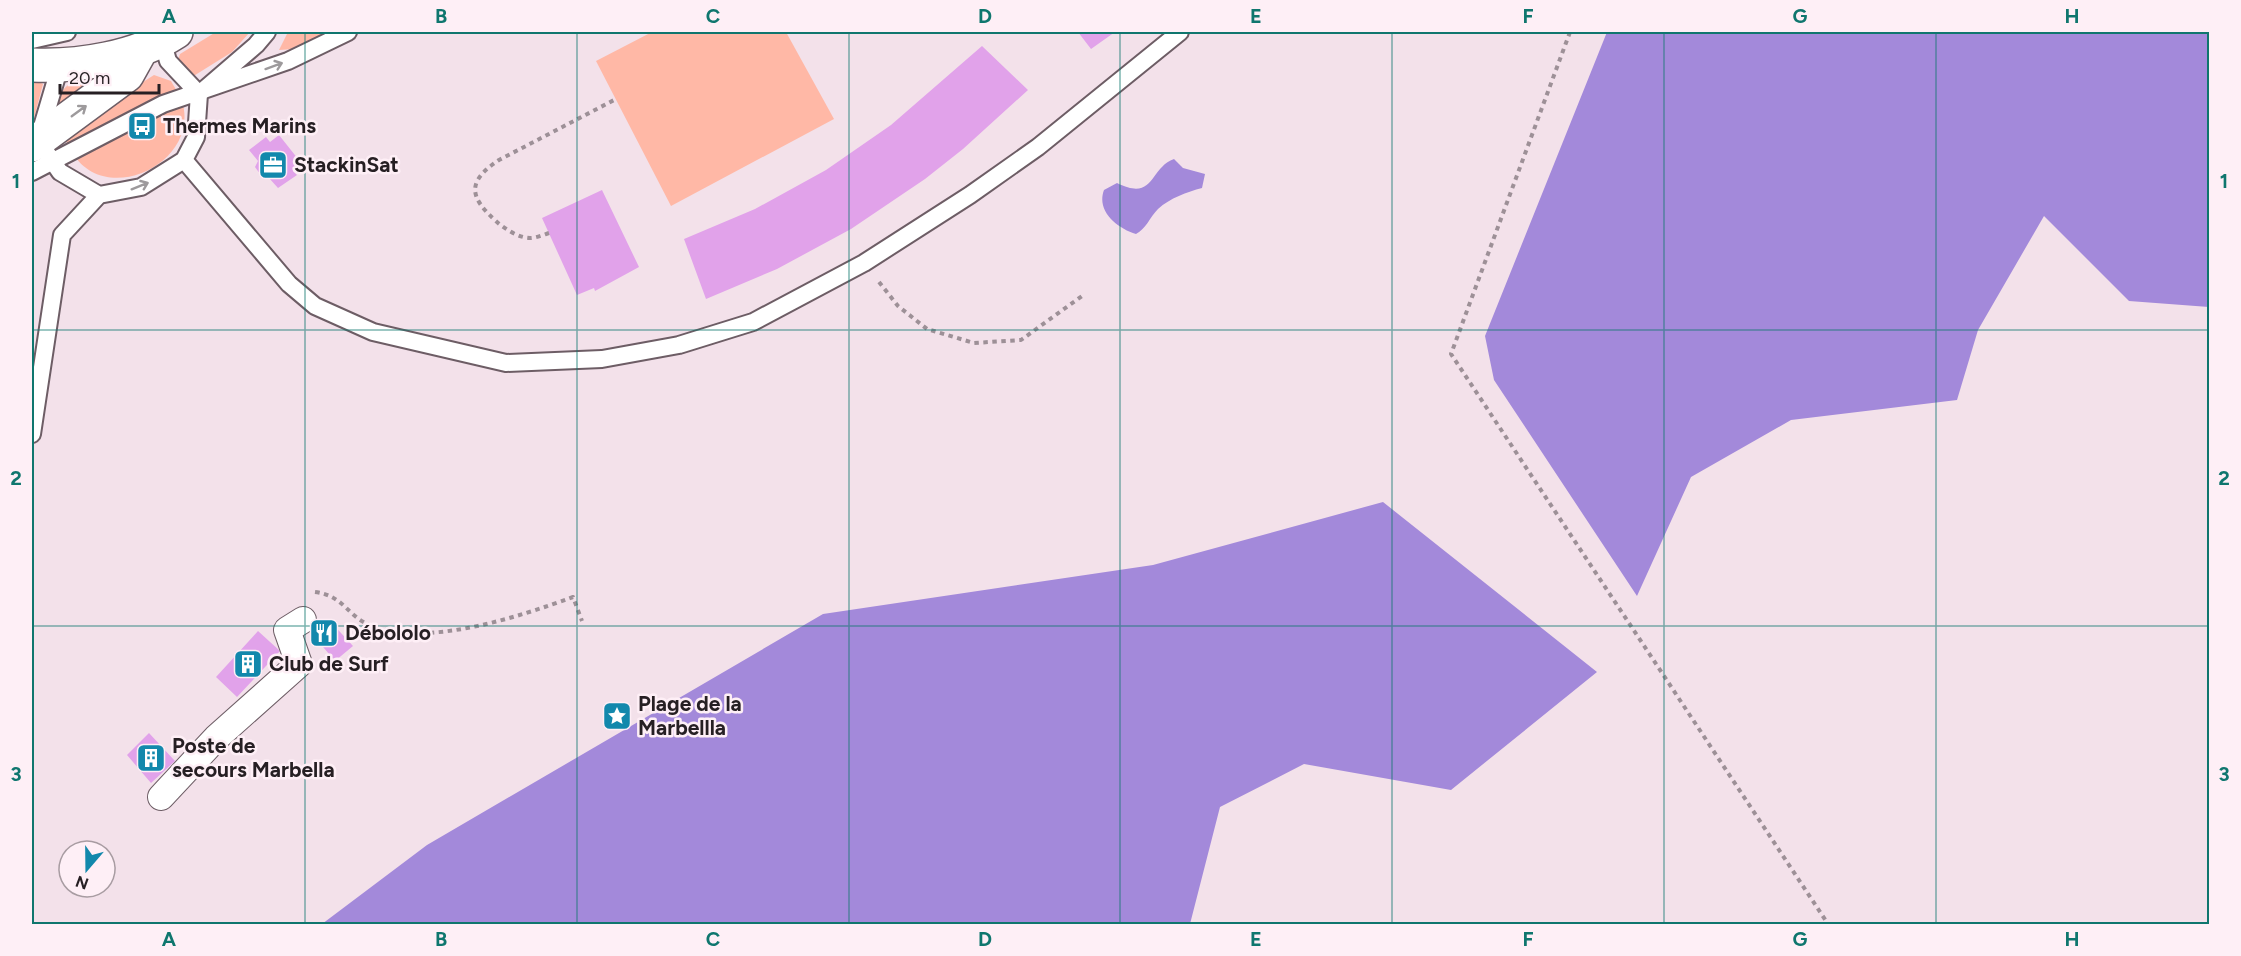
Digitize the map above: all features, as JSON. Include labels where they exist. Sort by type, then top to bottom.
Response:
[{"type":"main road","points":[[46,65],[160,40]]},
{"type":"main road","points":[[41,149],[127,75],[160,40]]},
{"type":"street","points":[[161,797],[216,738],[299,664],[287,630],[303,620]]},
{"type":"lane","points":[[32,40],[67,32]]},
{"type":"lane","points":[[32,434],[62,235],[99,195],[141,187],[184,160],[196,137],[199,94],[256,45],[267,32]]},
{"type":"lane","points":[[41,149],[288,61],[348,32]]},
{"type":"lane","points":[[184,160],[289,284],[315,306],[373,332],[506,363],[602,359],[679,345],[753,322],[864,263],[970,195],[1038,147],[1180,32]]},
{"type":"lane","points":[[160,40],[168,61],[199,94]]},
{"type":"lane","points":[[32,172],[41,149],[46,65]]},
{"type":"lane","points":[[41,149],[60,172],[99,195]]},
{"type":"path","points":[[1570,32],[1451,354],[1828,924]]},
{"type":"path","points":[[549,233],[530,238],[506,230],[479,206],[475,195],[476,183],[484,170],[499,160],[616,99]]},
{"type":"path","points":[[864,263],[898,306],[927,329],[974,344],[1021,340],[1082,296]]},
{"type":"path","points":[[312,591],[332,594],[352,615],[372,626],[410,634],[482,625],[520,616],[573,597],[582,621]]},
{"type":"shaded area","points":[[216,32],[250,32],[232,52],[192,77],[178,60],[180,54]]},
{"type":"shaded area","points":[[288,32],[327,32],[294,49],[279,50]]},
{"type":"shaded area","points":[[652,32],[786,32],[834,119],[671,206],[596,61]]},
{"type":"shaded area","points":[[1607,32],[2209,32],[2209,307],[2129,301],[2044,216],[1978,330],[1957,400],[1791,420],[1691,477],[1637,596],[1494,380],[1485,336]]},
{"type":"shaded area","points":[[106,70],[55,108],[67,85],[81,77]]},
{"type":"shaded area","points":[[154,75],[171,81],[183,106],[183,130],[174,148],[160,163],[143,173],[123,177],[104,176],[86,168],[69,147],[65,132]]},
{"type":"shaded area","points":[[32,79],[43,84],[32,126]]},
{"type":"shaded area","points":[[1174,159],[1183,168],[1205,174],[1202,188],[1190,191],[1163,205],[1136,234],[1122,228],[1110,218],[1103,205],[1104,190],[1117,183],[1138,189],[1145,186],[1166,163]]},
{"type":"shaded area","points":[[1383,502],[1597,672],[1451,790],[1304,764],[1220,807],[1190,924],[322,924],[427,845],[823,614],[1153,565]]},
{"type":"building","points":[[1078,32],[1115,32],[1091,49]]},
{"type":"building","points":[[982,46],[1028,90],[963,149],[925,179],[851,229],[777,269],[706,299],[684,239],[755,209],[826,170],[891,125]]},
{"type":"building","points":[[279,135],[302,164],[293,171],[297,175],[278,188],[269,178],[263,178],[255,167],[258,161],[249,150],[266,137],[270,142]]},
{"type":"building","points":[[602,190],[639,267],[595,291],[594,288],[577,295],[542,218]]},
{"type":"building","points":[[329,620],[353,646],[335,661],[312,634]]},
{"type":"building","name":"Club de Surf","points":[[258,631],[280,651],[237,697],[216,677]]},
{"type":"building","name":"Poste de secours Marbella","points":[[149,733],[175,761],[151,783],[127,755]]},
{"type":"place","name":"Thermes Marins","points":[[142,126]]},
{"type":"place","name":"StackinSat","points":[[273,165]]},
{"type":"place","name":"Débololo","points":[[324,633]]},
{"type":"place","name":"Club de Surf","points":[[248,664]]},
{"type":"place","name":"Plage de la Marbellla","points":[[617,716]]},
{"type":"place","name":"Poste de secours Marbella","points":[[151,758]]}]
